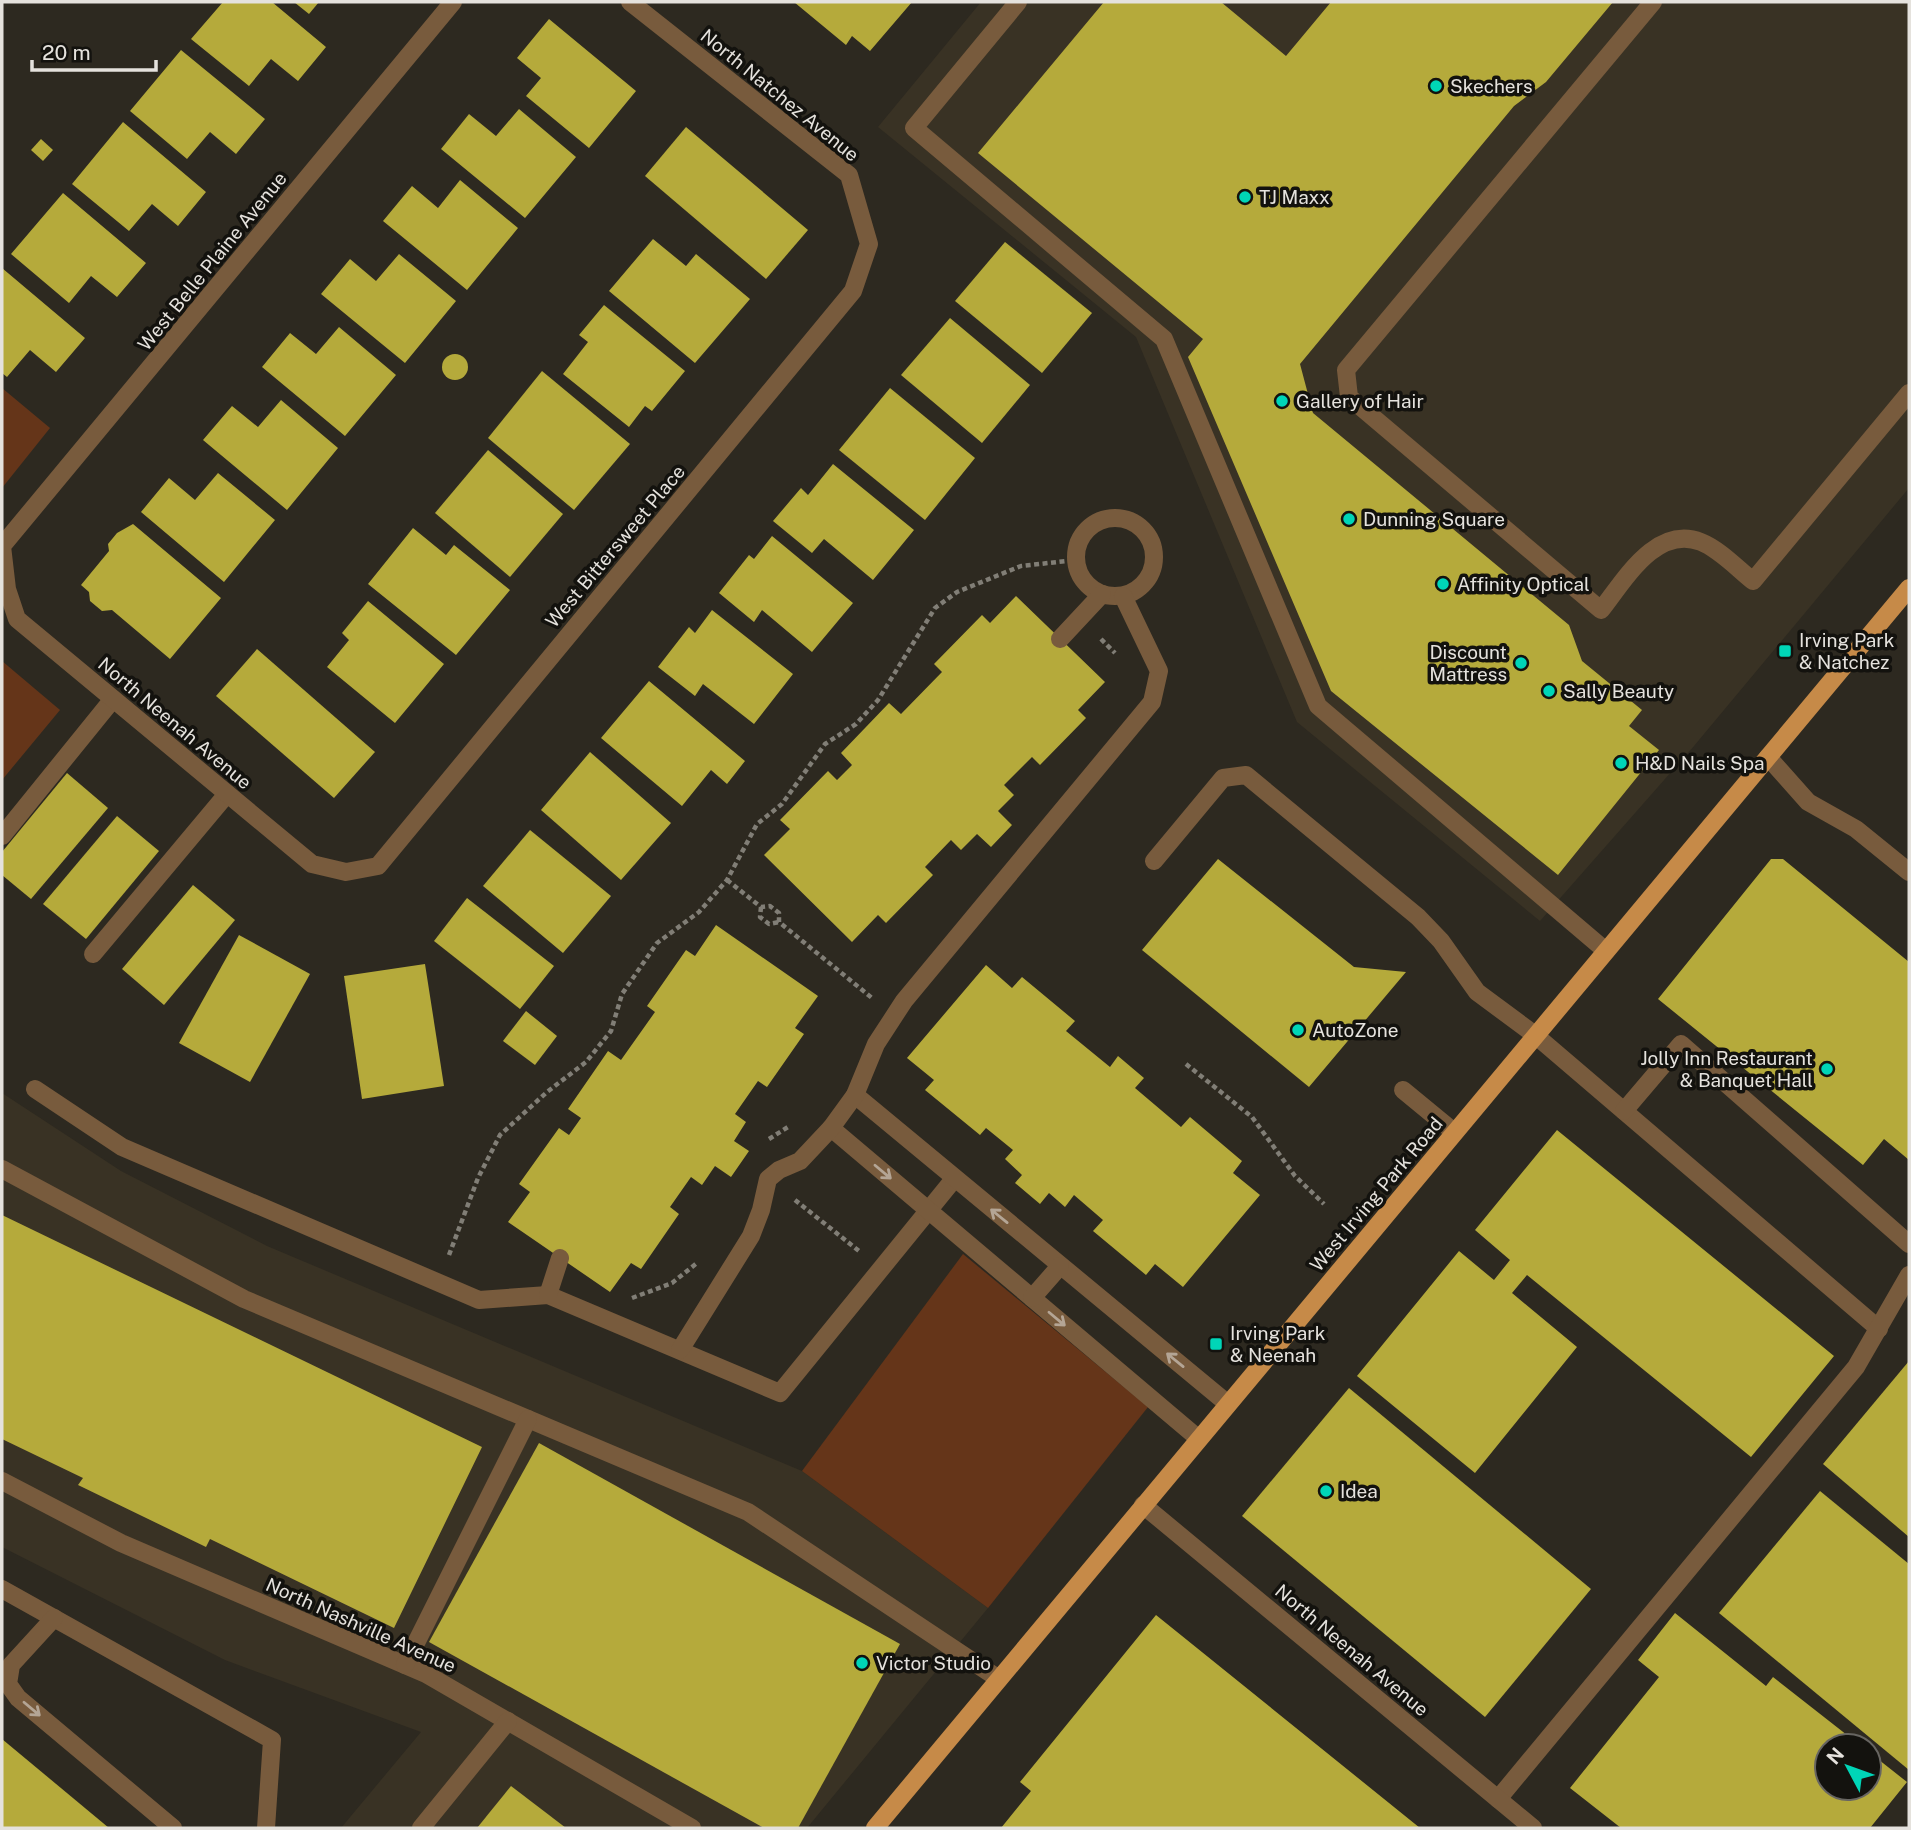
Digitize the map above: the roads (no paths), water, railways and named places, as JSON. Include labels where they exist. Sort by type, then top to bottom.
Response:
[{"type":"main road","name":"West Irving Park Road","points":[[875,1828],[1909,588]]},
{"type":"street","name":"West Belle Plaine Avenue","points":[[2,546],[453,2]]},
{"type":"street","name":"North Natchez Avenue","points":[[630,2],[849,175],[869,244]]},
{"type":"street","points":[[1018,2],[914,128],[1164,339],[1318,706],[1606,951]]},
{"type":"street","points":[[1653,2],[1346,370],[1349,397],[1601,610],[1649,551],[1681,538],[1702,542],[1753,581],[1909,393]]},
{"type":"street","name":"West Bittersweet Place","points":[[378,866],[853,291],[869,244]]},
{"type":"street","points":[[1115,517],[1139,525],[1154,547],[1152,572],[1135,591],[1123,596],[1102,594],[1084,581],[1076,560],[1082,535],[1091,525],[1115,517]]},
{"type":"street","name":"North Neenah Avenue","points":[[2,546],[7,589],[17,620],[312,864],[346,872],[378,866]]},
{"type":"street","points":[[1060,639],[1102,594]]},
{"type":"street","points":[[680,1350],[751,1236],[761,1210],[768,1179],[779,1170],[800,1161],[831,1128],[855,1095],[877,1044],[894,1017],[1152,702],[1159,671],[1123,596]]},
{"type":"street","points":[[2,836],[113,699]]},
{"type":"street","points":[[1768,757],[1808,802],[1856,829],[1909,872]]},
{"type":"street","points":[[1154,861],[1223,778],[1246,775],[1418,917],[1441,941],[1477,992],[1535,1035],[1878,1329]]},
{"type":"street","points":[[93,954],[227,794]]},
{"type":"street","points":[[1624,1111],[1681,1044],[1909,1244]]},
{"type":"street","points":[[34,1089],[122,1147],[479,1300],[548,1295],[780,1393],[954,1179]]},
{"type":"street","points":[[1404,1090],[1454,1132]]},
{"type":"street","points":[[855,1095],[1228,1404]]},
{"type":"street","points":[[831,1128],[1199,1439]]},
{"type":"street","points":[[2,1169],[244,1299],[748,1512],[999,1679]]},
{"type":"street","points":[[548,1295],[560,1258]]},
{"type":"street","points":[[1032,1298],[1060,1266]]},
{"type":"street","points":[[1498,1799],[1856,1367],[1909,1275]]},
{"type":"street","points":[[405,1664],[528,1419]]},
{"type":"street","name":"North Nashville Avenue","points":[[2,1480],[121,1543],[405,1664],[692,1828]]},
{"type":"street","name":"North Neenah Avenue","points":[[1143,1505],[1498,1799],[1521,1825]]},
{"type":"street","points":[[2,1589],[272,1740],[266,1828]]},
{"type":"street","points":[[54,1618],[11,1665],[8,1685],[18,1698],[173,1828]]},
{"type":"street","points":[[421,1828],[508,1721]]},
{"type":"place","name":"Skechers","points":[[1436,86]]},
{"type":"place","name":"TJ Maxx","points":[[1245,197]]},
{"type":"place","name":"Gallery of Hair","points":[[1282,401]]},
{"type":"place","name":"Dunning Square","points":[[1349,519]]},
{"type":"place","name":"Affinity Optical","points":[[1443,584]]},
{"type":"place","name":"Irving Park & Natchez","points":[[1785,651]]},
{"type":"place","name":"Discount Mattress","points":[[1521,663]]},
{"type":"place","name":"Sally Beauty","points":[[1549,691]]},
{"type":"place","name":"H&D Nails Spa","points":[[1621,763]]},
{"type":"place","name":"AutoZone","points":[[1298,1030]]},
{"type":"place","name":"Jolly Inn Restaurant & Banquet Hall","points":[[1827,1069]]},
{"type":"place","name":"Irving Park & Neenah","points":[[1216,1344]]},
{"type":"place","name":"Idea","points":[[1326,1491]]},
{"type":"place","name":"Victor Studio","points":[[862,1663]]}]
